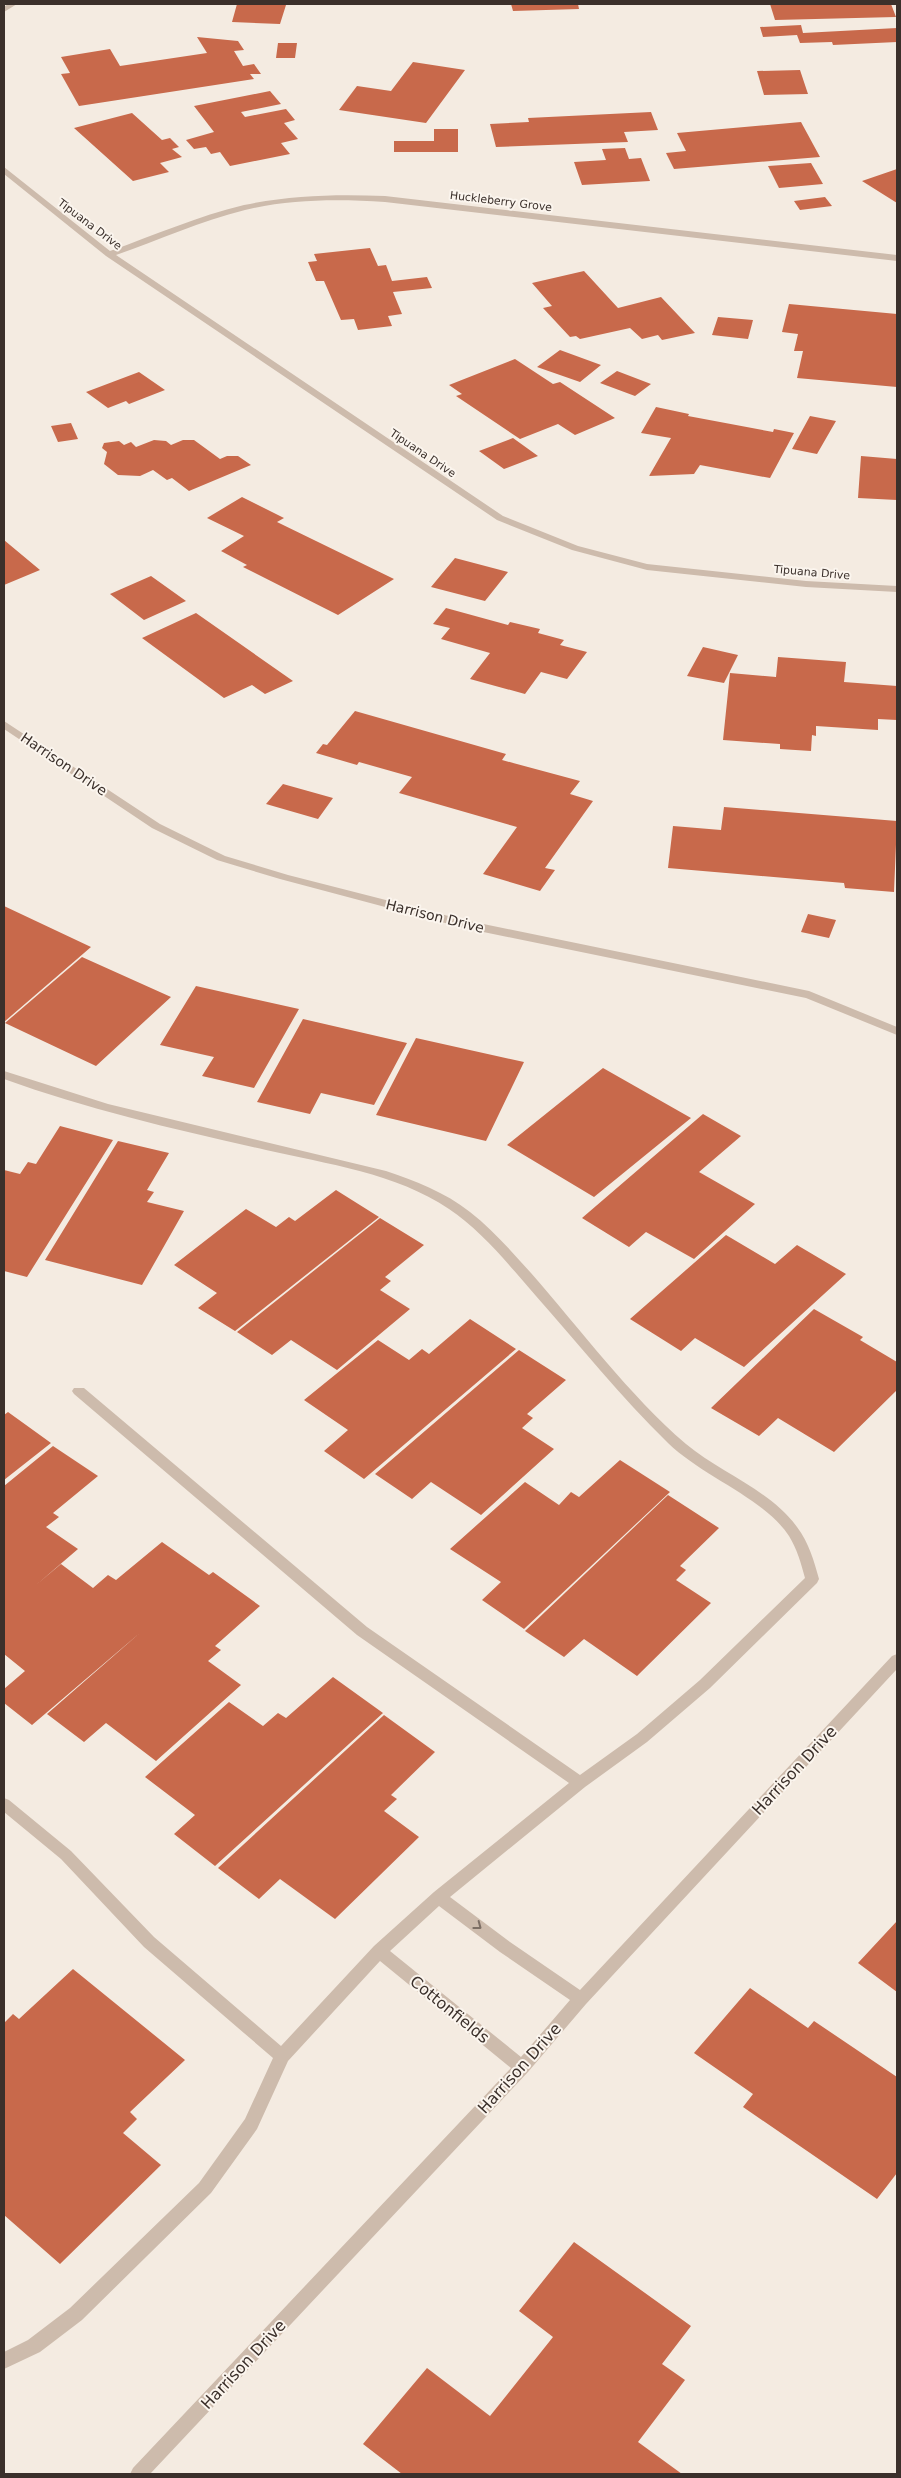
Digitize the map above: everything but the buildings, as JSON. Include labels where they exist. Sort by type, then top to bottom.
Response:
[{"type":"street","points":[[4,10],[13,4]]},
{"type":"street","name":"Tipuana Drive","points":[[4,170],[109,254],[500,518],[575,548],[647,567],[806,584],[897,589]]},
{"type":"street","name":"Huckleberry Grove","points":[[109,254],[244,208],[290,200],[335,196],[386,199],[897,258]]},
{"type":"street","name":"Harrison Drive","points":[[4,724],[156,826],[221,858],[284,877],[464,924],[809,995],[897,1031]]},
{"type":"street","points":[[4,1075],[37,1088],[112,1110],[377,1171],[438,1196],[473,1220],[485,1232],[622,1384],[650,1418],[689,1455],[774,1510],[794,1529],[805,1548],[812,1579],[706,1684],[642,1738],[580,1783],[439,1896],[379,1951],[282,2056],[251,2124],[205,2188],[76,2314],[34,2346],[4,2361]]},
{"type":"street","points":[[80,1391],[362,1631],[580,1783]]},
{"type":"street","name":"Harrison Drive","points":[[139,2474],[522,2066],[581,1999],[897,1660]]},
{"type":"street","points":[[4,1804],[66,1855],[148,1942],[282,2056]]},
{"type":"street","points":[[439,1896],[505,1947],[581,1999]]},
{"type":"street","name":"Cottonfields","points":[[379,1951],[522,2066]]}]
